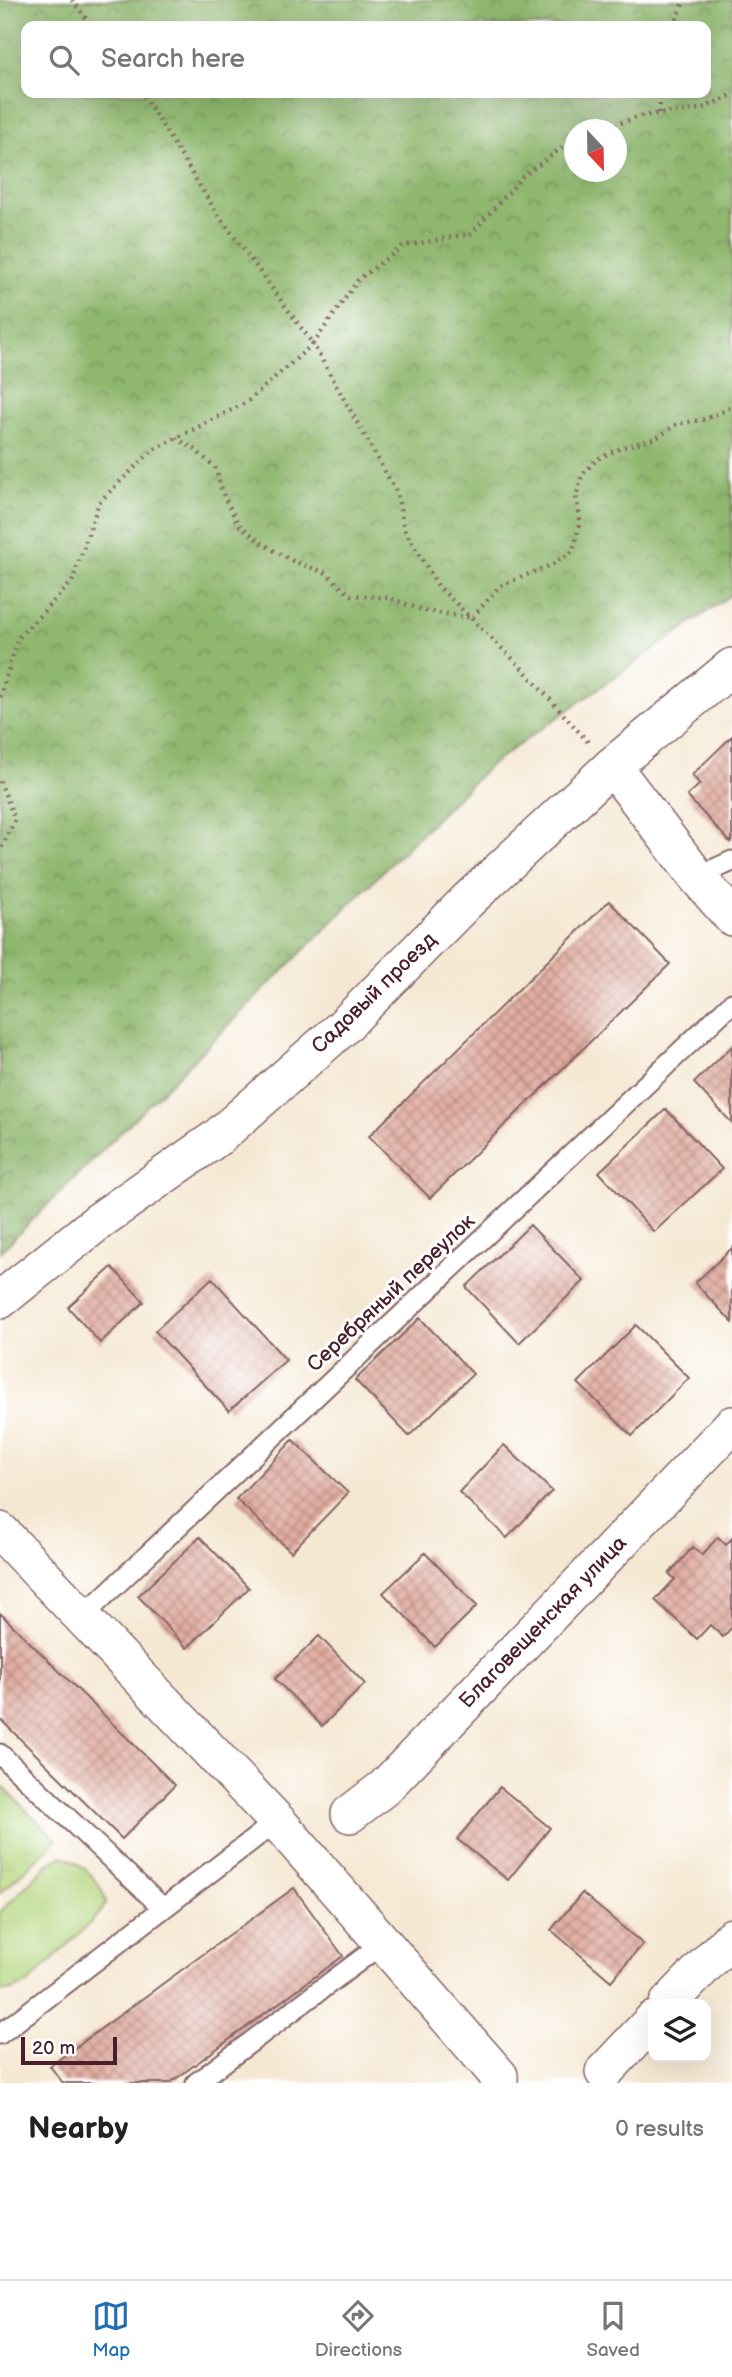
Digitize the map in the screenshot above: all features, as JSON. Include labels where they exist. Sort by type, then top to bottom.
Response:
[{"type":"street","name":"Садовый проезд","points":[[0,1300],[99,1221],[218,1137],[343,1027],[467,901],[612,766],[732,667]]},
{"type":"street","points":[[612,766],[732,918]]},
{"type":"street","name":"Благовещенская улица","points":[[349,1814],[385,1787],[732,1425]]},
{"type":"street","points":[[0,1531],[277,1821],[499,2077],[499,2083]]},
{"type":"street","points":[[673,1999],[732,1937]]},
{"type":"street","points":[[604,2072],[648,2025]]},
{"type":"lane","points":[[697,877],[732,861]]},
{"type":"lane","name":"Серебряный переулок","points":[[82,1617],[732,1003]]},
{"type":"lane","points":[[0,1754],[163,1908]]},
{"type":"lane","points":[[0,2034],[277,1821]]},
{"type":"lane","points":[[196,2083],[383,1943]]},
{"type":"path","points":[[72,0],[88,21]]},
{"type":"path","points":[[676,21],[684,0]]},
{"type":"path","points":[[627,121],[659,113],[701,109],[732,95]]},
{"type":"path","points":[[145,98],[216,212],[313,344],[397,493],[404,529],[438,586],[521,667],[612,766]]},
{"type":"path","points":[[659,113],[660,98]]},
{"type":"path","points":[[0,697],[18,638],[72,582],[99,502],[153,450],[247,402],[313,344],[358,280],[402,246],[471,234],[523,176],[564,147]]},
{"type":"path","points":[[472,618],[500,586],[553,564],[573,551],[580,522],[576,496],[582,475],[597,459],[623,447],[657,438],[677,424],[706,419],[732,407]]},
{"type":"path","points":[[176,438],[215,467],[223,494],[238,524],[263,544],[293,561],[326,573],[350,595],[390,598],[425,611],[472,618]]},
{"type":"path","points":[[0,781],[15,820],[0,850]]},
{"type":"green space","points":[[0,0],[732,0],[732,594],[489,766],[0,1252]]},
{"type":"green space","points":[[0,1784],[57,1840],[0,1893]]},
{"type":"green space","points":[[62,1856],[90,1874],[106,1902],[101,1912],[28,1984],[9,1991],[0,1990],[0,1912],[49,1863]]},
{"type":"building","points":[[732,736],[730,842],[687,796],[700,784],[692,775]]},
{"type":"building","points":[[609,901],[670,964],[430,1198],[369,1136]]},
{"type":"building","points":[[732,1046],[732,1123],[694,1083]]},
{"type":"building","points":[[666,1109],[722,1169],[654,1232],[599,1172]]},
{"type":"building","points":[[530,1225],[584,1281],[519,1343],[466,1287]]},
{"type":"building","points":[[732,1248],[732,1322],[695,1283]]},
{"type":"building","points":[[112,1267],[144,1302],[100,1343],[68,1307]]},
{"type":"building","points":[[212,1278],[286,1360],[229,1411],[155,1331]]},
{"type":"building","points":[[420,1318],[473,1374],[409,1436],[355,1380]]},
{"type":"building","points":[[636,1325],[689,1378],[632,1436],[578,1383]]},
{"type":"building","points":[[293,1440],[348,1493],[291,1552],[236,1499]]},
{"type":"building","points":[[504,1445],[552,1491],[507,1538],[459,1492]]},
{"type":"building","points":[[200,1537],[249,1588],[187,1648],[138,1596]]},
{"type":"building","points":[[718,1537],[726,1545],[732,1538],[732,1627],[723,1637],[710,1625],[697,1639],[655,1600],[675,1579],[669,1574],[693,1547],[702,1555]]},
{"type":"building","points":[[425,1553],[477,1606],[435,1647],[383,1593]]},
{"type":"building","points":[[0,1613],[175,1785],[122,1839],[0,1719]]},
{"type":"building","points":[[319,1636],[365,1684],[322,1726],[275,1679]]},
{"type":"building","points":[[500,1787],[550,1828],[508,1880],[457,1839]]},
{"type":"building","points":[[294,1888],[343,1956],[170,2083],[63,2083],[50,2066]]},
{"type":"building","points":[[582,1893],[643,1944],[611,1981],[551,1930]]}]
